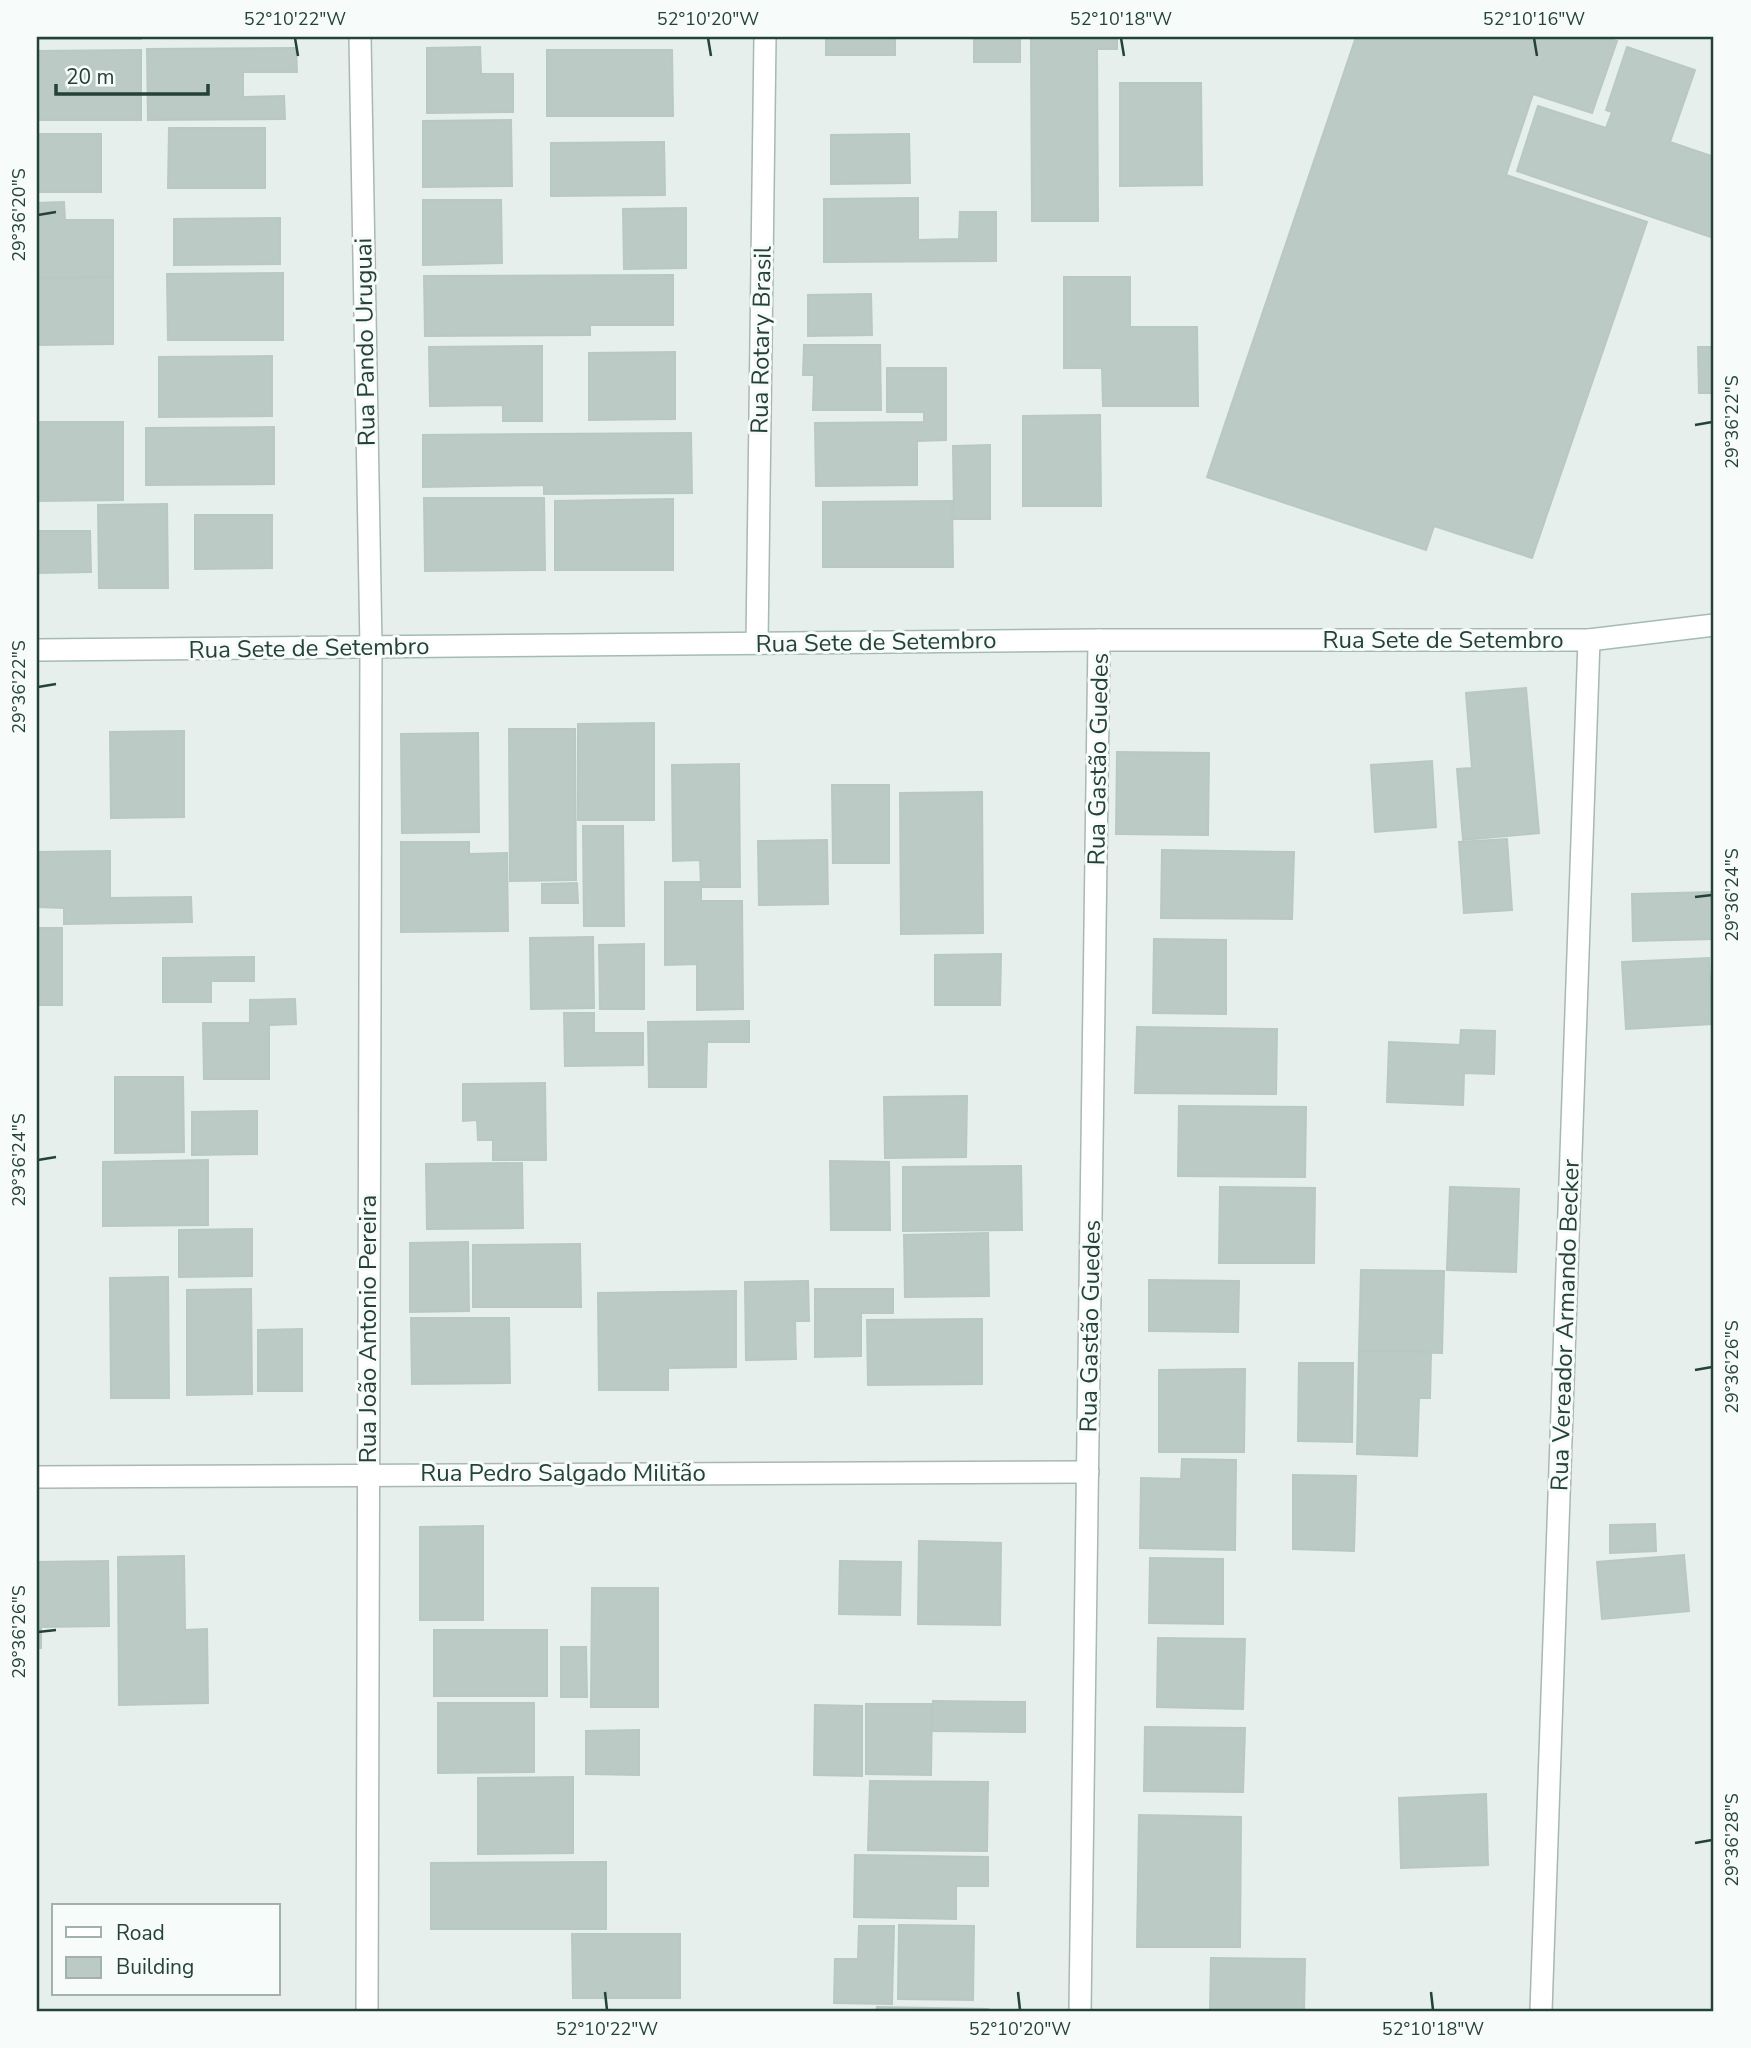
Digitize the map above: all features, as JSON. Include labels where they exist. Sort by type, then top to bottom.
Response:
[{"type":"street","name":"Rua Pando Uruguai","points":[[360,37],[370,647]]},
{"type":"street","name":"Rua Rotary Brasil","points":[[757,643],[765,37]]},
{"type":"street","name":"Rua Sete de Setembro","points":[[37,650],[1099,640],[1589,640],[1714,625]]},
{"type":"street","name":"Rua Gastão Guedes","points":[[1080,2011],[1099,640]]},
{"type":"street","name":"Rua Vereador Armando Becker","points":[[1541,2011],[1589,640]]},
{"type":"street","name":"Rua João Antonio Pereira","points":[[368,2011],[370,647]]},
{"type":"street","name":"Rua Pedro Salgado Militão","points":[[37,1477],[1088,1472]]},
{"type":"building","points":[[141,37],[141,39],[37,39]]},
{"type":"building","points":[[826,37],[895,37],[895,55],[826,55]]},
{"type":"building","points":[[974,37],[1020,37],[1020,62],[974,62]]},
{"type":"building","points":[[1031,37],[1117,37],[1117,49],[1097,49],[1098,221],[1032,221]]},
{"type":"building","points":[[1356,37],[1603,37],[1617,41],[1592,113],[1533,94],[1506,175],[1647,222],[1532,558],[1434,526],[1426,550],[1207,477]]},
{"type":"building","points":[[480,47],[481,74],[513,74],[513,112],[427,113],[427,48]]},
{"type":"building","points":[[1627,47],[1695,70],[1670,142],[1714,157],[1714,238],[1517,171],[1538,106],[1606,128],[1612,112],[1606,110]]},
{"type":"building","points":[[296,48],[297,72],[243,72],[243,97],[284,96],[285,119],[148,120],[147,49]]},
{"type":"building","points":[[141,50],[141,120],[37,120],[37,51]]},
{"type":"building","points":[[547,50],[672,50],[673,116],[547,116]]},
{"type":"building","points":[[1120,83],[1201,83],[1202,185],[1120,186]]},
{"type":"building","points":[[511,120],[512,186],[423,187],[423,121]]},
{"type":"building","points":[[169,128],[265,128],[265,188],[168,188]]},
{"type":"building","points":[[37,134],[101,134],[101,192],[37,192]]},
{"type":"building","points":[[909,134],[910,183],[831,184],[831,135]]},
{"type":"building","points":[[664,142],[665,195],[551,196],[551,143]]},
{"type":"building","points":[[918,198],[918,240],[959,239],[960,212],[996,212],[996,261],[824,262],[824,199]]},
{"type":"building","points":[[423,200],[501,200],[502,263],[423,265]]},
{"type":"building","points":[[64,202],[65,220],[113,220],[113,277],[37,278],[37,203]]},
{"type":"building","points":[[686,208],[686,268],[624,269],[623,209]]},
{"type":"building","points":[[280,218],[280,264],[174,265],[174,219]]},
{"type":"building","points":[[283,273],[283,340],[168,340],[167,274]]},
{"type":"building","points":[[673,275],[673,325],[590,325],[590,335],[425,336],[424,276]]},
{"type":"building","points":[[113,277],[113,344],[37,345],[37,278]]},
{"type":"building","points":[[1064,277],[1130,277],[1130,327],[1197,327],[1198,406],[1103,406],[1102,368],[1064,368]]},
{"type":"building","points":[[871,294],[872,335],[808,336],[808,295]]},
{"type":"building","points":[[804,345],[880,345],[881,410],[813,410],[814,375],[803,375]]},
{"type":"building","points":[[542,346],[542,421],[503,421],[503,405],[430,406],[429,347]]},
{"type":"building","points":[[1698,347],[1714,347],[1714,393],[1699,393]]},
{"type":"building","points":[[675,352],[675,419],[589,420],[589,353]]},
{"type":"building","points":[[272,356],[272,416],[159,417],[159,357]]},
{"type":"building","points":[[887,368],[946,368],[946,440],[917,441],[917,485],[816,486],[815,423],[924,422],[924,412],[887,412]]},
{"type":"building","points":[[1100,415],[1101,506],[1023,506],[1023,416]]},
{"type":"building","points":[[37,422],[123,422],[123,500],[37,501]]},
{"type":"building","points":[[274,427],[274,484],[146,485],[146,428]]},
{"type":"building","points":[[691,433],[692,493],[544,494],[544,485],[423,487],[423,435]]},
{"type":"building","points":[[990,445],[990,519],[954,519],[953,446]]},
{"type":"building","points":[[424,498],[544,498],[545,570],[425,571]]},
{"type":"building","points":[[673,499],[673,570],[555,570],[555,501]]},
{"type":"building","points":[[952,501],[953,567],[823,567],[823,502]]},
{"type":"building","points":[[167,504],[168,588],[99,588],[98,505]]},
{"type":"building","points":[[195,515],[272,515],[272,568],[195,569]]},
{"type":"building","points":[[37,531],[90,531],[91,572],[37,573]]},
{"type":"building","points":[[1526,688],[1539,833],[1463,840],[1457,769],[1472,768],[1466,693]]},
{"type":"building","points":[[654,723],[654,820],[578,820],[578,724]]},
{"type":"building","points":[[509,729],[575,729],[576,880],[510,881]]},
{"type":"building","points":[[184,731],[184,817],[111,818],[110,732]]},
{"type":"building","points":[[478,733],[479,832],[402,833],[401,734]]},
{"type":"building","points":[[1117,752],[1209,753],[1208,835],[1116,834]]},
{"type":"building","points":[[1432,761],[1436,827],[1375,832],[1371,765]]},
{"type":"building","points":[[739,764],[740,887],[701,887],[700,860],[673,861],[672,765]]},
{"type":"building","points":[[832,785],[889,785],[889,863],[833,863]]},
{"type":"building","points":[[982,792],[983,933],[901,934],[900,793]]},
{"type":"building","points":[[583,826],[623,826],[624,926],[584,926]]},
{"type":"building","points":[[1507,839],[1512,910],[1464,913],[1459,842]]},
{"type":"building","points":[[827,840],[828,904],[759,905],[758,841]]},
{"type":"building","points":[[401,842],[469,842],[469,854],[507,853],[508,931],[401,932]]},
{"type":"building","points":[[1162,850],[1294,852],[1292,919],[1161,918]]},
{"type":"building","points":[[110,851],[110,898],[191,897],[192,922],[64,924],[64,908],[39,907],[39,852]]},
{"type":"building","points":[[665,882],[701,882],[701,901],[742,901],[743,1009],[697,1010],[697,964],[665,965]]},
{"type":"building","points":[[577,883],[578,903],[542,903],[542,884]]},
{"type":"building","points":[[1714,892],[1714,939],[1633,941],[1632,894]]},
{"type":"building","points":[[37,928],[62,928],[62,1005],[37,1005]]},
{"type":"building","points":[[593,937],[594,1008],[531,1009],[530,938]]},
{"type":"building","points":[[1154,939],[1226,940],[1226,1014],[1153,1013]]},
{"type":"building","points":[[644,944],[644,1009],[600,1009],[599,945]]},
{"type":"building","points":[[1001,954],[1000,1005],[935,1005],[935,955]]},
{"type":"building","points":[[254,957],[254,981],[211,981],[211,1002],[163,1002],[163,958]]},
{"type":"building","points":[[1709,958],[1712,1024],[1626,1029],[1622,962]]},
{"type":"building","points":[[295,999],[296,1024],[269,1025],[269,1079],[204,1079],[203,1023],[250,1023],[250,1000]]},
{"type":"building","points":[[564,1013],[594,1013],[594,1033],[643,1033],[643,1065],[565,1066]]},
{"type":"building","points":[[749,1021],[749,1042],[707,1042],[706,1087],[649,1087],[648,1022]]},
{"type":"building","points":[[1137,1027],[1277,1029],[1276,1094],[1135,1093]]},
{"type":"building","points":[[1461,1030],[1495,1031],[1494,1074],[1464,1073],[1463,1105],[1387,1102],[1389,1042],[1460,1045]]},
{"type":"building","points":[[115,1077],[183,1077],[184,1152],[115,1153]]},
{"type":"building","points":[[545,1083],[546,1160],[493,1160],[493,1140],[478,1140],[477,1120],[463,1121],[463,1084]]},
{"type":"building","points":[[967,1096],[966,1157],[885,1158],[884,1097]]},
{"type":"building","points":[[1179,1106],[1306,1107],[1305,1177],[1178,1176]]},
{"type":"building","points":[[257,1111],[257,1154],[192,1155],[192,1112]]},
{"type":"building","points":[[208,1160],[208,1225],[103,1226],[103,1162]]},
{"type":"building","points":[[830,1161],[889,1162],[890,1230],[831,1230]]},
{"type":"building","points":[[522,1163],[523,1228],[427,1229],[426,1164]]},
{"type":"building","points":[[1021,1166],[1022,1230],[903,1231],[903,1167]]},
{"type":"building","points":[[1220,1187],[1315,1188],[1314,1263],[1219,1263]]},
{"type":"building","points":[[1450,1187],[1519,1189],[1516,1272],[1447,1270]]},
{"type":"building","points":[[252,1229],[252,1276],[179,1277],[179,1230]]},
{"type":"building","points":[[988,1233],[989,1296],[905,1297],[904,1235]]},
{"type":"building","points":[[468,1242],[469,1311],[410,1312],[410,1243]]},
{"type":"building","points":[[580,1244],[581,1307],[473,1307],[473,1245]]},
{"type":"building","points":[[1361,1270],[1444,1271],[1442,1353],[1359,1351]]},
{"type":"building","points":[[168,1277],[169,1398],[111,1398],[110,1278]]},
{"type":"building","points":[[1149,1280],[1239,1281],[1238,1332],[1149,1331]]},
{"type":"building","points":[[808,1281],[809,1321],[795,1321],[796,1359],[746,1360],[745,1282]]},
{"type":"building","points":[[251,1289],[252,1394],[187,1395],[187,1290]]},
{"type":"building","points":[[815,1289],[893,1289],[893,1313],[861,1313],[861,1356],[815,1357]]},
{"type":"building","points":[[736,1291],[736,1367],[668,1368],[668,1390],[599,1390],[598,1293]]},
{"type":"building","points":[[411,1318],[509,1318],[510,1383],[412,1384]]},
{"type":"building","points":[[982,1319],[982,1384],[868,1385],[867,1320]]},
{"type":"building","points":[[302,1329],[302,1391],[258,1391],[258,1330]]},
{"type":"building","points":[[1359,1351],[1431,1352],[1430,1398],[1419,1398],[1417,1456],[1357,1454]]},
{"type":"building","points":[[1299,1363],[1353,1363],[1352,1442],[1298,1441]]},
{"type":"building","points":[[1245,1369],[1244,1452],[1159,1452],[1159,1370]]},
{"type":"building","points":[[1182,1459],[1236,1460],[1235,1550],[1140,1548],[1141,1478],[1181,1479]]},
{"type":"building","points":[[1293,1475],[1356,1476],[1354,1551],[1293,1549]]},
{"type":"building","points":[[1655,1524],[1656,1551],[1610,1553],[1610,1525]]},
{"type":"building","points":[[483,1526],[483,1620],[420,1620],[420,1527]]},
{"type":"building","points":[[919,1541],[1001,1543],[1000,1625],[918,1624]]},
{"type":"building","points":[[1684,1555],[1689,1611],[1602,1619],[1597,1562]]},
{"type":"building","points":[[184,1556],[185,1630],[207,1629],[208,1703],[119,1705],[118,1557]]},
{"type":"building","points":[[1150,1558],[1223,1559],[1223,1624],[1149,1623]]},
{"type":"building","points":[[108,1561],[109,1626],[41,1627],[41,1648],[37,1648],[37,1562]]},
{"type":"building","points":[[840,1561],[901,1562],[900,1615],[839,1614]]},
{"type":"building","points":[[592,1588],[658,1588],[658,1707],[591,1707]]},
{"type":"building","points":[[434,1630],[547,1630],[547,1696],[434,1696]]},
{"type":"building","points":[[1158,1638],[1245,1639],[1243,1709],[1157,1707]]},
{"type":"building","points":[[561,1647],[586,1647],[587,1697],[561,1697]]},
{"type":"building","points":[[933,1701],[1025,1702],[1025,1732],[932,1731]]},
{"type":"building","points":[[438,1703],[534,1703],[534,1772],[438,1773]]},
{"type":"building","points":[[866,1704],[932,1704],[931,1775],[866,1774]]},
{"type":"building","points":[[815,1705],[862,1706],[862,1776],[814,1775]]},
{"type":"building","points":[[1145,1727],[1245,1728],[1243,1792],[1144,1791]]},
{"type":"building","points":[[639,1730],[639,1775],[586,1774],[586,1731]]},
{"type":"building","points":[[573,1777],[573,1853],[478,1854],[478,1778]]},
{"type":"building","points":[[870,1781],[988,1782],[987,1851],[868,1850]]},
{"type":"building","points":[[1486,1794],[1488,1865],[1401,1868],[1399,1798]]},
{"type":"building","points":[[1139,1815],[1241,1817],[1240,1947],[1137,1947]]},
{"type":"building","points":[[855,1855],[988,1857],[988,1886],[956,1886],[956,1919],[854,1917]]},
{"type":"building","points":[[606,1862],[606,1929],[431,1929],[431,1863]]},
{"type":"building","points":[[899,1925],[974,1926],[973,2000],[898,1999]]},
{"type":"building","points":[[859,1926],[894,1926],[892,2004],[834,2003],[835,1959],[858,1959]]},
{"type":"building","points":[[572,1934],[680,1934],[680,1998],[573,1998]]},
{"type":"building","points":[[1211,1958],[1305,1959],[1304,2011],[1210,2011]]},
{"type":"building","points":[[877,2007],[988,2009],[988,2011],[876,2011]]}]
